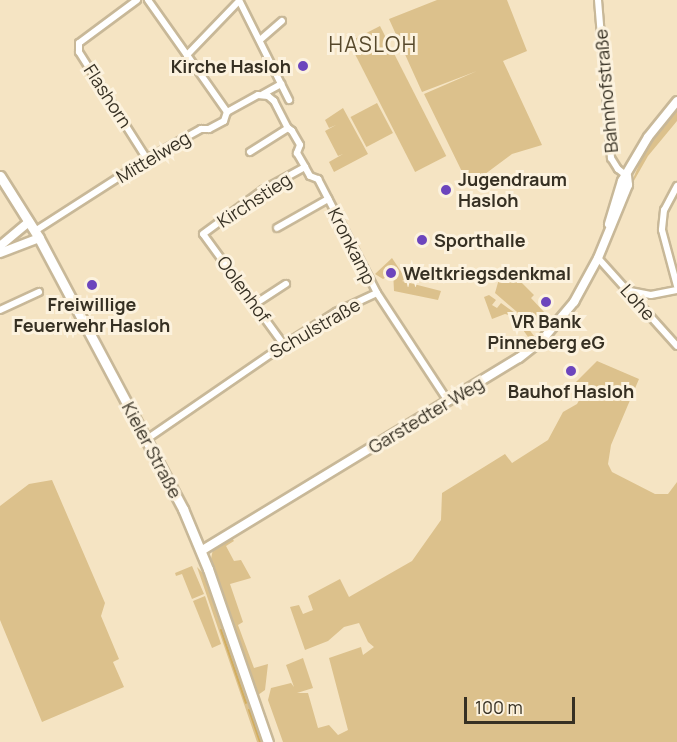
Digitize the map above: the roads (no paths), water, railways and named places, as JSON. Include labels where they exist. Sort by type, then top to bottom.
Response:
[{"type":"main road","name":"Garstedter Weg","points":[[201,551],[519,358],[550,332],[574,302],[598,258],[628,185],[627,176],[648,137],[677,100]]},
{"type":"main road","name":"Kieler Straße","points":[[0,176],[37,235],[147,439],[201,551],[268,742]]},
{"type":"main road","points":[[0,246],[29,222]]},
{"type":"main road","points":[[0,253],[37,235]]},
{"type":"street","name":"Flashorn","points":[[137,0],[79,43],[79,52],[147,159]]},
{"type":"street","points":[[148,0],[227,112]]},
{"type":"street","name":"Bahnhofstraße","points":[[598,0],[611,158],[618,169],[627,176]]},
{"type":"street","points":[[187,55],[239,1],[288,97],[273,100],[263,94],[281,84]]},
{"type":"street","points":[[260,40],[282,21]]},
{"type":"street","name":"Mittelweg","points":[[37,235],[147,159],[201,129],[209,129],[217,125],[224,121],[227,112],[263,94]]},
{"type":"street","name":"Kronkamp","points":[[273,100],[300,145],[297,153],[310,176],[318,179],[377,293]]},
{"type":"street","points":[[250,152],[288,128]]},
{"type":"street","name":"Kirchstieg","points":[[203,234],[263,190],[305,167]]},
{"type":"street","points":[[629,291],[651,295],[677,288],[662,230],[664,210],[677,186]]},
{"type":"street","name":"Kronkamp","points":[[276,228],[328,199]]},
{"type":"street","name":"Oolenhof","points":[[203,234],[284,345]]},
{"type":"street","name":"Lohe","points":[[598,258],[677,346]]},
{"type":"street","points":[[255,304],[286,284]]},
{"type":"street","points":[[0,310],[39,292]]},
{"type":"street","name":"Schulstraße","points":[[147,439],[284,345],[336,312],[377,293],[448,401]]},
{"type":"waterway","points":[[221,630],[246,703]]},
{"type":"waterway","points":[[249,710],[260,742]]},
{"type":"place","name":"Kirche Hasloh","points":[[303,66]]},
{"type":"place","name":"Jugendraum Hasloh","points":[[446,190]]},
{"type":"place","name":"Sporthalle","points":[[422,240]]},
{"type":"place","name":"Weltkriegsdenkmal","points":[[391,273]]},
{"type":"place","name":"Freiwillige Feuerwehr Hasloh","points":[[92,285]]},
{"type":"place","name":"VR Bank Pinneberg eG","points":[[546,302]]},
{"type":"place","name":"Bauhof Hasloh","points":[[571,371]]},
{"type":"district","name":"HASLOH","points":[[373,44]]}]
